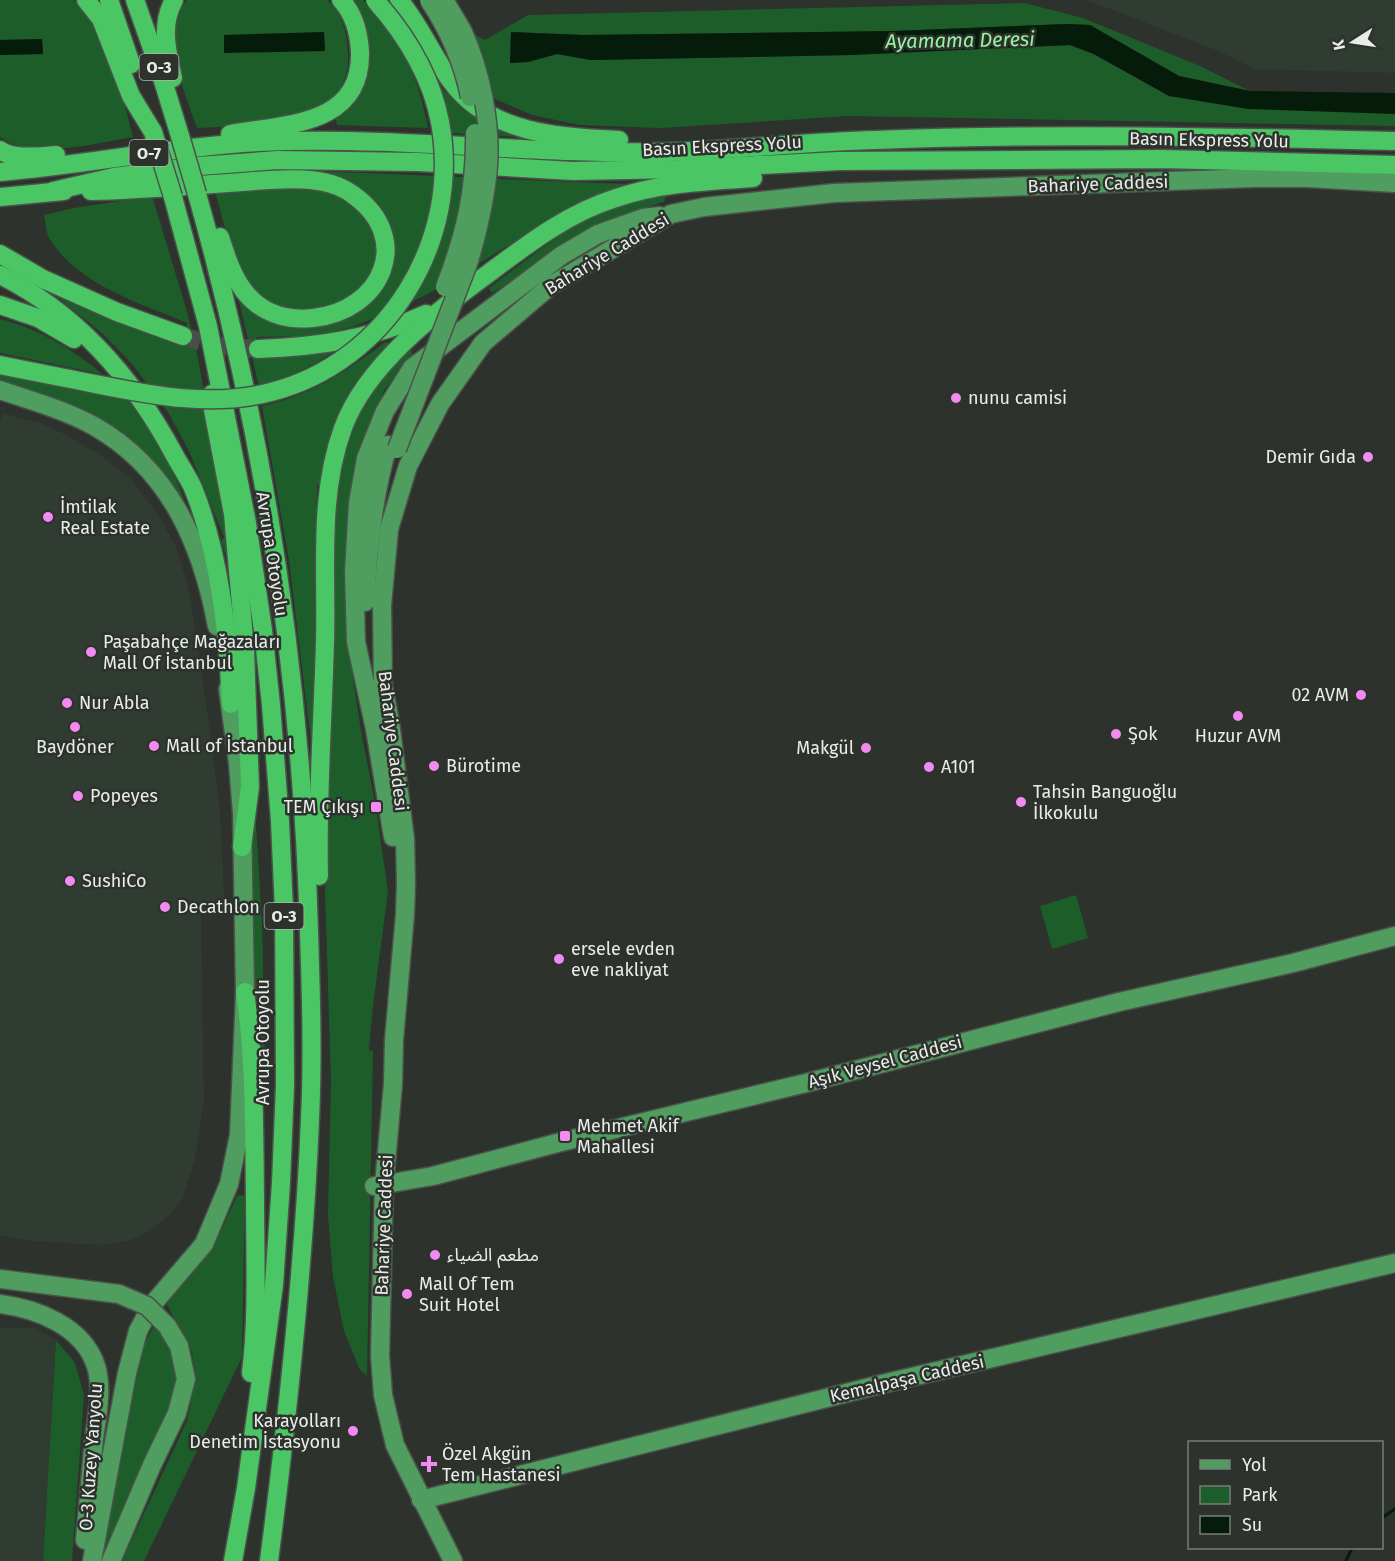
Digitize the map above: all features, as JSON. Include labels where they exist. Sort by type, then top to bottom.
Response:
[{"type":"highway","points":[[86,0],[101,19],[130,96],[153,132]]},
{"type":"highway","name":"Avrupa Otoyolu","points":[[109,0],[173,197],[208,326],[237,467],[262,620],[278,779],[284,910],[285,1086],[281,1183],[274,1285],[254,1436],[232,1561]]},
{"type":"highway","name":"Avrupa Otoyolu","points":[[135,0],[180,136],[223,292],[244,383],[269,514],[286,623],[296,708],[305,826],[312,1044]]},
{"type":"highway","points":[[174,0],[166,24],[166,38],[167,55],[177,99],[180,136]]},
{"type":"highway","points":[[202,146],[216,138],[231,134],[299,124],[326,114],[338,105],[349,93],[358,74],[360,58],[358,32],[347,6],[341,0]]},
{"type":"highway","points":[[0,365],[180,399],[210,401],[246,398],[290,386],[330,367],[365,341],[392,312],[415,279],[436,229],[443,188],[440,121],[424,73],[402,33],[375,0]]},
{"type":"highway","points":[[399,0],[422,31],[451,81],[476,106],[492,117],[525,128],[572,137],[629,141],[717,141],[755,146]]},
{"type":"highway","name":"Basın Ekspress Yolu","points":[[96,160],[202,146],[342,140],[585,152],[683,152],[875,140],[1064,136],[1395,141]]},
{"type":"highway","points":[[0,150],[4,153],[24,156],[68,155],[96,160]]},
{"type":"highway","name":"Basın Ekspress Yolu","points":[[53,191],[114,177],[199,166],[278,160],[407,161],[573,171],[658,170],[839,161],[1160,159],[1395,165]]},
{"type":"highway","name":"O-7","points":[[0,172],[96,160]]},
{"type":"highway","points":[[312,1044],[319,1022],[321,995],[318,832],[325,664],[326,518],[329,479],[343,427],[351,410],[374,376],[411,335],[461,293],[550,229],[576,214],[616,198],[684,183],[857,169],[887,162]]},
{"type":"highway","points":[[0,196],[53,191],[296,179],[330,184],[345,189],[363,202],[379,224],[385,247],[377,282],[361,300],[326,317],[295,319],[272,314],[253,300],[237,280],[210,210],[197,194]]},
{"type":"highway","points":[[0,254],[43,279],[117,312],[183,336]]},
{"type":"highway","points":[[0,275],[37,298],[77,328],[116,366],[147,407],[186,474],[202,515],[214,562],[229,662],[231,704]]},
{"type":"highway","points":[[258,349],[320,345],[349,341],[382,332],[426,314],[461,293]]},
{"type":"highway","points":[[0,305],[38,318],[69,335],[103,363],[147,407]]},
{"type":"highway","points":[[208,326],[213,410],[232,514],[245,640],[250,787],[242,848]]},
{"type":"highway","points":[[242,1509],[255,1277],[252,1036],[245,992]]},
{"type":"highway","name":"O-3","points":[[269,1561],[291,1387],[298,1308],[310,1119],[312,1044]]},
{"type":"main road","points":[[383,686],[375,638],[375,618],[379,525],[392,447],[453,269],[466,227],[473,192],[475,126],[466,78],[450,36],[429,0]]},
{"type":"main road","points":[[370,706],[364,624],[369,533],[377,481],[469,261],[486,191],[488,165],[486,123],[476,66],[462,31],[444,0]]},
{"type":"main road","name":"Bahariye Caddesi","points":[[453,1561],[394,1445],[383,1395],[380,1345],[379,1186],[393,1084],[394,1040],[406,883],[405,839],[390,722],[383,686],[382,605],[389,529],[408,466],[440,404],[483,344],[550,286],[670,214],[704,207],[769,200],[885,191],[1253,178],[1308,178],[1395,183]]},
{"type":"main road","points":[[443,1561],[389,1452],[378,1412],[375,1369],[382,1043],[397,888],[392,830],[356,642],[354,572],[358,503],[366,458],[386,411],[412,368],[562,255],[598,234],[643,218],[670,214]]},
{"type":"main road","points":[[0,390],[56,408],[96,427],[139,460],[167,493],[187,525],[205,570],[231,704],[238,763],[245,992],[242,1113],[236,1158],[222,1202],[204,1244],[152,1305],[138,1331],[130,1356],[92,1561]]},
{"type":"main road","name":"Aşık Veysel Caddesi","points":[[379,1186],[433,1176],[557,1143],[817,1081],[1119,1002],[1293,963],[1395,936]]},
{"type":"main road","name":"Kemalpaşa Caddesi","points":[[421,1500],[882,1384],[1395,1263]]},
{"type":"main road","points":[[0,1279],[38,1286]]},
{"type":"main road","points":[[0,1286],[38,1286]]},
{"type":"main road","name":"O-3 Kuzey Yanyolu","points":[[38,1286],[118,1294],[147,1306],[167,1326],[179,1346],[186,1379],[177,1413],[111,1561]]},
{"type":"main road","name":"O-3 Kuzey Yanyolu","points":[[0,1305],[22,1307],[42,1314],[73,1332],[96,1365],[99,1391],[83,1561]]},
{"type":"shaded area","points":[[1084,0],[1395,0],[1395,73],[1254,69],[1221,52]]},
{"type":"shaded area","name":"Mall of İstanbul","points":[[3,413],[40,423],[67,435],[100,455],[130,478],[157,513],[175,544],[189,589],[208,717],[220,810],[225,910],[201,915],[204,1100],[195,1159],[182,1200],[170,1214],[153,1229],[123,1242],[98,1245],[34,1241],[0,1236],[0,421]]},
{"type":"shaded area","points":[[0,1328],[36,1328],[56,1340],[43,1561],[0,1561]]},
{"type":"green space","points":[[0,0],[74,0],[84,10],[94,25],[111,63],[133,137],[83,146],[46,149],[13,144],[0,137],[0,55],[43,54],[42,39],[0,40]]},
{"type":"green space","points":[[187,0],[327,0],[337,11],[347,39],[345,79],[333,97],[315,110],[293,118],[243,126],[197,128],[176,63],[174,30]],"holes":[[[324,33],[325,50],[225,44],[224,35]]]},
{"type":"green space","points":[[351,0],[363,0],[398,44],[413,74],[428,128],[337,125],[336,119],[359,95],[367,71],[366,34]]},
{"type":"green space","points":[[1024,3],[1083,18],[1200,66],[1250,91],[1179,76],[1090,25],[1067,24],[894,31],[583,35],[511,32],[510,63],[528,62],[557,54],[591,60],[851,55],[1070,45],[1093,54],[1169,96],[1395,112],[1395,126],[848,116],[661,128],[579,125],[532,115],[486,95],[463,29],[485,40],[528,15]]},
{"type":"green space","points":[[434,80],[463,110],[485,123],[522,137],[449,133]]},
{"type":"green space","points":[[308,171],[628,184],[564,212],[428,294],[382,315],[352,327],[323,334],[257,337],[256,356],[300,356],[337,350],[300,371],[259,386],[238,297],[253,309],[359,311],[388,231]]},
{"type":"green space","points":[[295,187],[337,194],[362,212],[376,236],[376,263],[370,276],[351,298],[331,307],[298,310],[282,308],[268,302],[250,285],[242,273],[230,245],[214,188]]},
{"type":"green space","points":[[667,193],[664,202],[624,214],[572,242],[492,293],[489,288],[565,231],[630,201]]},
{"type":"green space","points":[[152,196],[186,308],[198,358],[226,518],[231,572],[221,541],[224,537],[189,451],[169,414],[133,365],[103,334],[55,295],[184,344],[187,323],[131,300],[78,270],[64,257],[47,232],[44,215]]},
{"type":"green space","points":[[0,319],[54,340],[102,374],[0,353]]},
{"type":"green space","points":[[385,342],[389,343],[362,375],[335,423],[317,486],[312,750],[289,560],[262,406],[280,402],[312,389],[356,363]]},
{"type":"green space","points":[[411,343],[412,356],[385,389],[358,450],[348,512],[344,571],[347,639],[388,892],[369,1050],[373,1051],[367,1376],[360,1370],[344,1331],[333,1277],[328,1216],[331,1080],[325,893],[337,492],[342,455],[355,420],[380,380]]},
{"type":"green space","points":[[0,374],[131,400],[171,469],[188,513],[150,460],[0,385]]},
{"type":"green space","points":[[250,727],[262,923],[265,1049],[257,1230]]},
{"type":"green space","points":[[1076,895],[1088,938],[1052,949],[1040,906]]},
{"type":"green space","points":[[245,1195],[242,1357],[144,1561],[122,1561],[187,1421],[196,1378],[192,1352],[166,1303],[204,1259],[217,1239],[237,1196]]},
{"type":"green space","points":[[154,1326],[171,1347],[178,1384],[151,1451],[103,1556],[100,1555],[143,1347]]},
{"type":"green space","points":[[56,1340],[75,1363],[84,1395],[72,1561],[43,1561]]},
{"type":"water","name":"Ayamama Deresi","points":[[1090,25],[1179,76],[1250,91],[1395,93],[1395,114],[1248,109],[1169,96],[1094,54],[1070,45],[851,55],[591,60],[557,54],[528,62],[510,63],[511,32],[583,35],[894,31]]},
{"type":"water","points":[[324,32],[325,51],[224,53],[224,35]]},
{"type":"water","points":[[42,39],[43,54],[0,55],[0,40]]},
{"type":"waterway","points":[[1383,1517],[1395,1509]]},
{"type":"waterway","points":[[1346,1561],[1352,1549]]},
{"type":"tunnel","points":[[183,336],[216,346],[258,349]]},
{"type":"place","name":"nunu camisi","points":[[956,398]]},
{"type":"place","name":"Demir Gıda","points":[[1368,457]]},
{"type":"place","name":"İmtilak Real Estate","points":[[48,517]]},
{"type":"place","name":"Paşabahçe Mağazaları Mall Of İstanbul","points":[[91,652]]},
{"type":"place","name":"02 AVM","points":[[1361,695]]},
{"type":"place","name":"Nur Abla","points":[[67,703]]},
{"type":"place","name":"Huzur AVM","points":[[1238,716]]},
{"type":"place","name":"Baydöner","points":[[75,727]]},
{"type":"place","name":"Şok","points":[[1116,734]]},
{"type":"place","name":"Mall of İstanbul","points":[[154,746]]},
{"type":"place","name":"Makgül","points":[[866,748]]},
{"type":"place","name":"Bürotime","points":[[434,766]]},
{"type":"place","name":"A101","points":[[929,767]]},
{"type":"place","name":"Popeyes","points":[[78,796]]},
{"type":"place","name":"Tahsin Banguoğlu İlkokulu","points":[[1021,802]]},
{"type":"place","name":"TEM Çıkışı","points":[[376,807]]},
{"type":"place","name":"SushiCo","points":[[70,881]]},
{"type":"place","name":"Decathlon","points":[[165,907]]},
{"type":"place","name":"ersele evden eve nakliyat","points":[[559,959]]},
{"type":"place","name":"Mehmet Akif Mahallesi","points":[[565,1136]]},
{"type":"place","name":"مطعم الضياء","points":[[435,1255]]},
{"type":"place","name":"Mall Of Tem Suit Hotel","points":[[407,1294]]},
{"type":"place","name":"Karayolları Denetim İstasyonu","points":[[353,1431]]},
{"type":"place","name":"Özel Akgün Tem Hastanesi","points":[[429,1464]]}]
